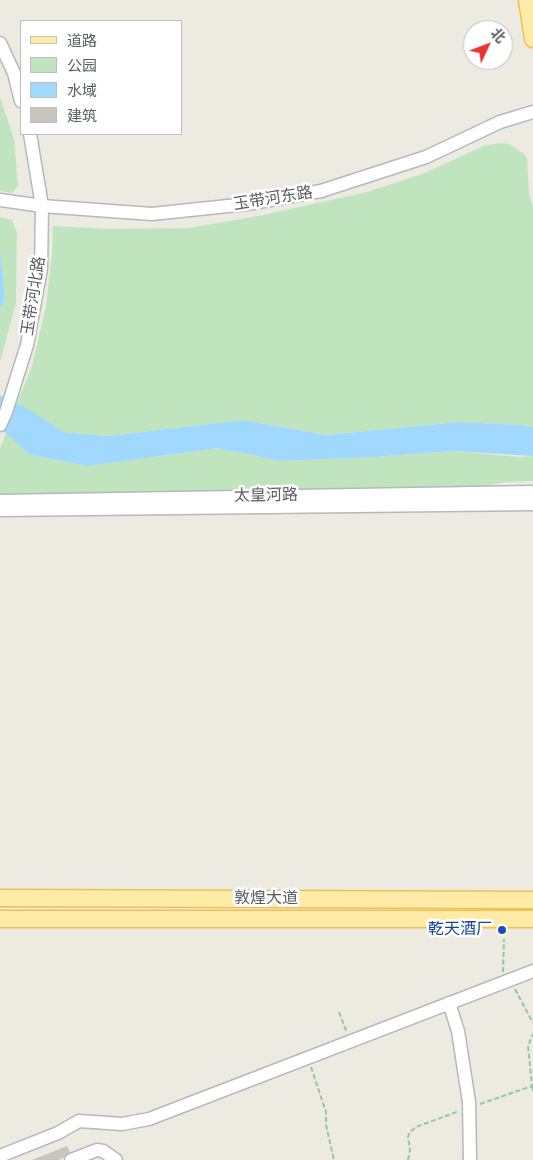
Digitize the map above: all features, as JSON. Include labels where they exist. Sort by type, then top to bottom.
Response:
[{"type":"main road","points":[[527,0],[533,38]]},
{"type":"main road","name":"敦煌大道","points":[[0,898],[533,900]]},
{"type":"main road","name":"敦煌大道","points":[[0,919],[533,919]]},
{"type":"street","points":[[0,43],[14,73],[20,97]]},
{"type":"street","name":"玉带河东路","points":[[4,200],[42,206],[152,214],[247,204],[321,191],[426,157],[500,122],[533,112]]},
{"type":"street","name":"玉带河北路","points":[[0,425],[6,412],[27,345],[41,269],[42,206],[30,135]]},
{"type":"street","name":"太皇河路","points":[[0,501],[533,492]]},
{"type":"street","name":"太皇河路","points":[[0,510],[533,504]]},
{"type":"street","points":[[0,1156],[58,1133],[79,1121],[122,1124],[149,1119],[533,970]]},
{"type":"street","points":[[449,1003],[458,1030],[469,1102],[470,1160]]},
{"type":"street","points":[[71,1160],[96,1150],[103,1151],[116,1160]]},
{"type":"path","points":[[504,939],[507,981],[533,1023]]},
{"type":"path","points":[[339,1012],[351,1041]]},
{"type":"path","points":[[308,1058],[326,1112],[326,1125],[334,1160]]},
{"type":"path","points":[[532,1086],[533,1092]]},
{"type":"green space","points":[[0,97],[14,139],[18,186],[12,193],[0,191]]},
{"type":"green space","points":[[499,143],[509,144],[524,154],[527,159],[529,194],[533,207],[533,427],[458,422],[326,435],[243,420],[108,436],[63,432],[17,403],[32,366],[46,306],[53,226],[109,229],[189,228],[263,215],[367,192],[425,173],[483,146]]},
{"type":"green space","points":[[0,217],[12,220],[17,232],[16,303],[0,362],[0,309],[5,299],[0,249]]},
{"type":"green space","points":[[6,433],[30,455],[88,466],[218,448],[280,461],[453,451],[519,457],[533,456],[533,481],[508,482],[475,487],[0,495],[0,448]]},
{"type":"water","points":[[0,249],[5,299],[0,309]]},
{"type":"water","points":[[0,395],[30,410],[63,432],[108,436],[243,420],[326,435],[458,422],[522,425],[533,427],[533,456],[453,451],[280,461],[218,448],[88,466],[30,455],[0,428]]},
{"type":"building","points":[[67,1146],[70,1152],[58,1160],[32,1160]]},
{"type":"place","name":"乾天酒厂","points":[[502,930]]}]
